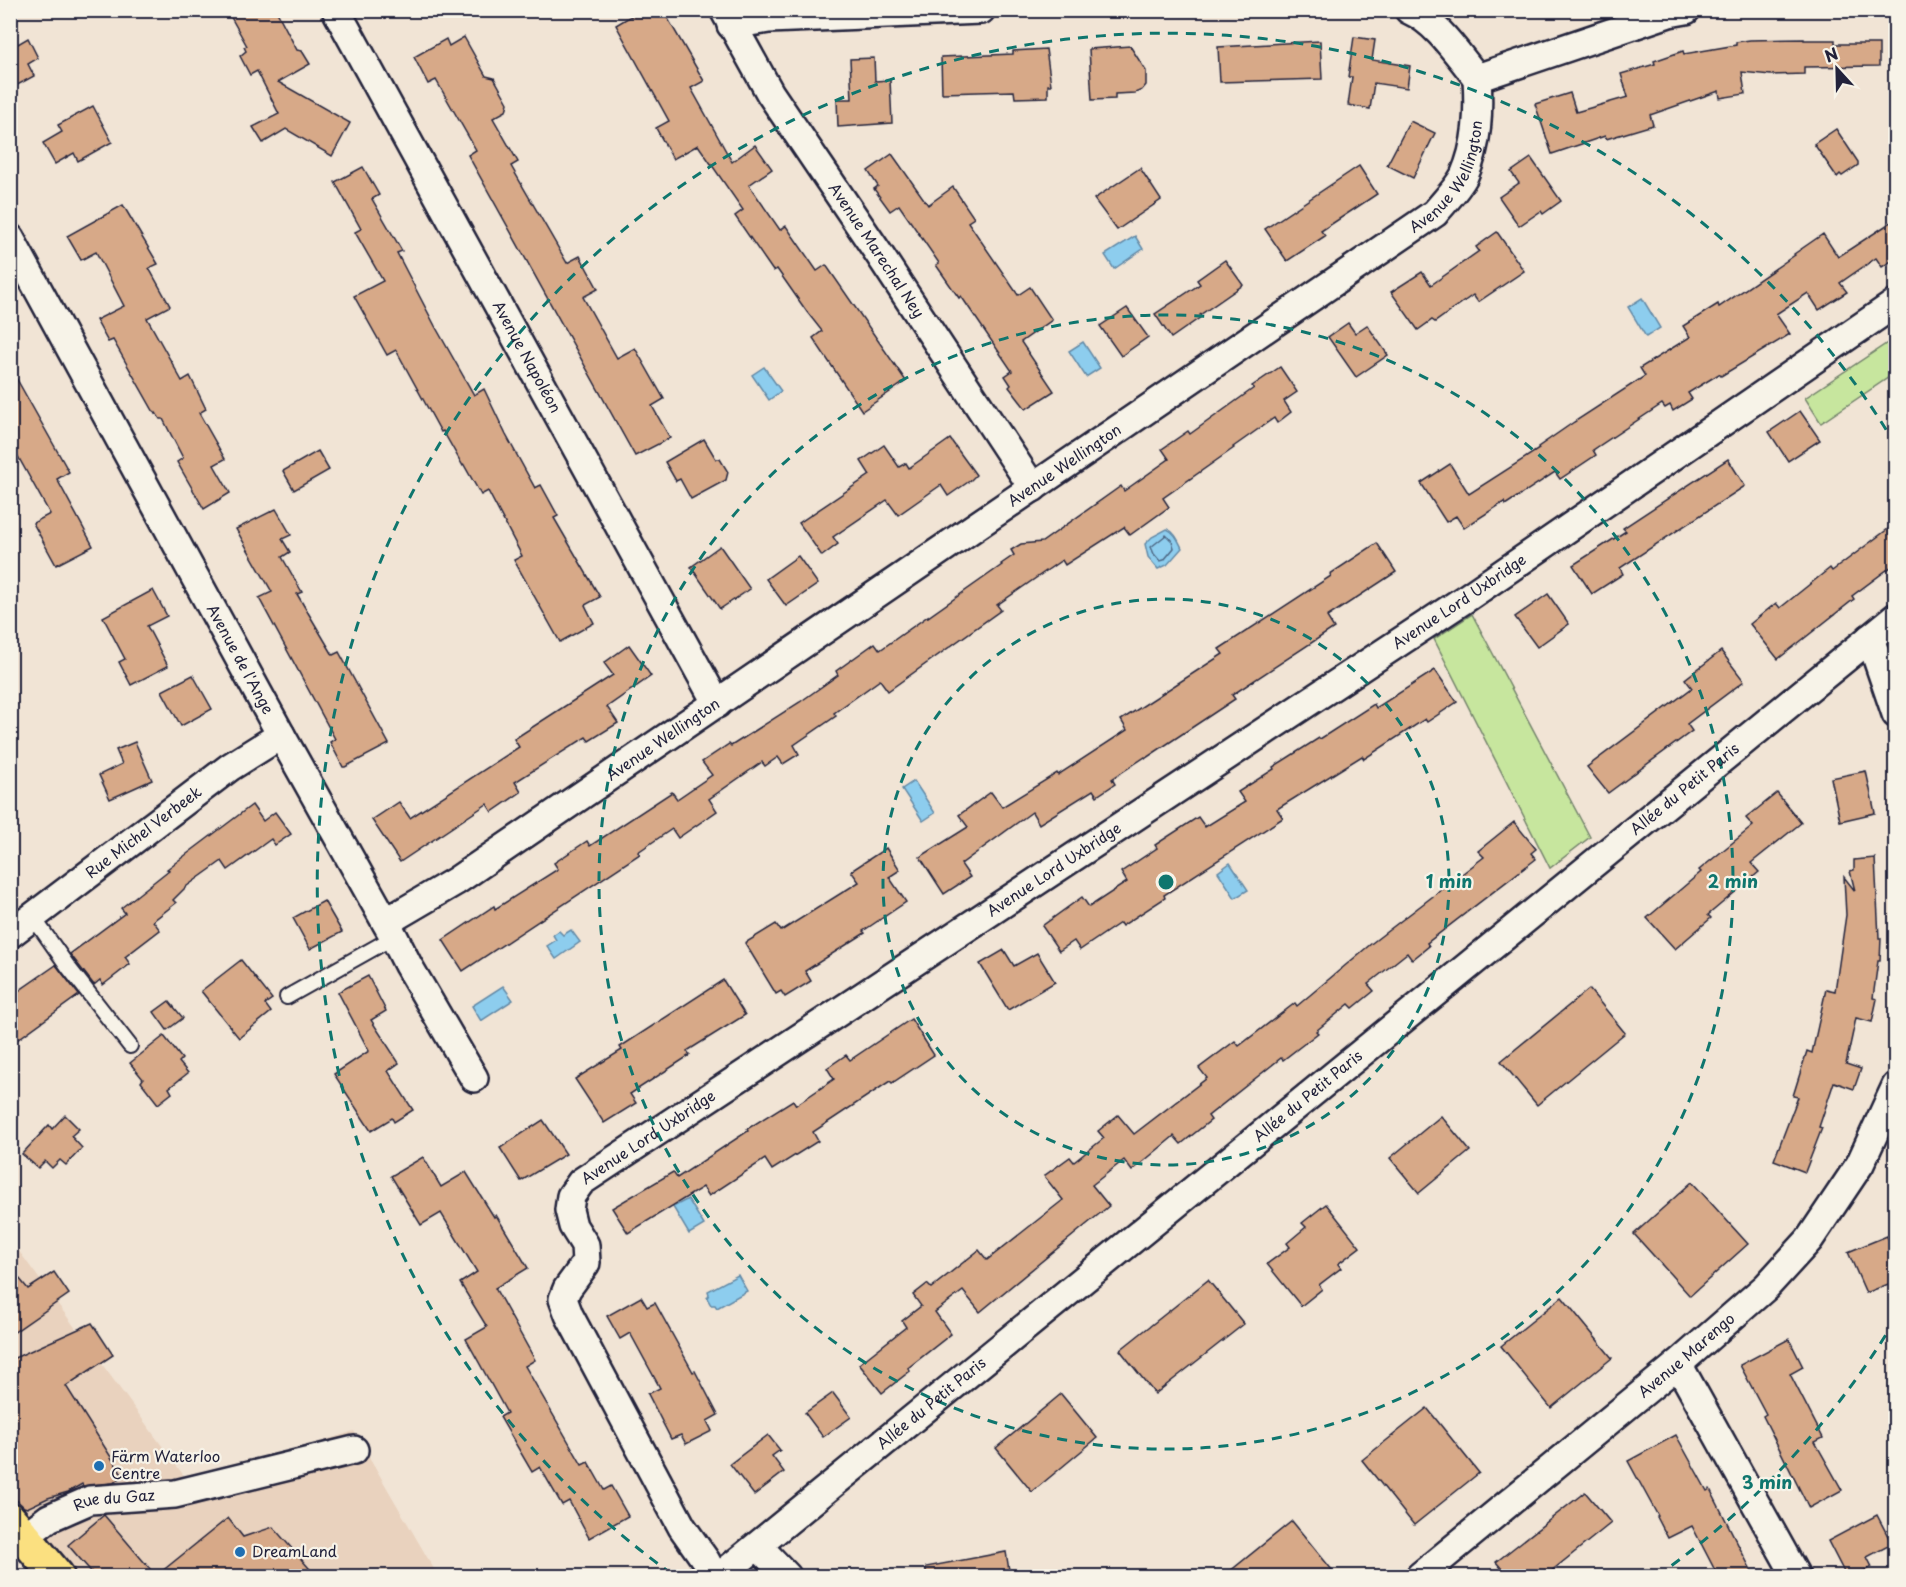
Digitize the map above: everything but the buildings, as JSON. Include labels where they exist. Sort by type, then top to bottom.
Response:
[{"type":"main road","points":[[17,1529],[57,1576]]},
{"type":"street","name":"Avenue Napoléon","points":[[336,10],[717,704]]},
{"type":"street","points":[[728,18],[769,19],[981,10]]},
{"type":"street","points":[[1409,10],[1418,14],[1441,34],[1477,78],[1669,13],[1686,10]]},
{"type":"street","name":"Avenue Marechal Ney","points":[[728,18],[770,93],[1033,488]]},
{"type":"street","name":"Avenue Wellington","points":[[390,929],[456,881],[1435,213],[1463,177],[1475,145],[1477,78]]},
{"type":"street","name":"Avenue de l'Ange","points":[[10,238],[408,965],[474,1077]]},
{"type":"street","name":"Avenue Lord Uxbridge","points":[[714,1576],[682,1527],[568,1315],[563,1299],[567,1289],[586,1263],[585,1245],[573,1226],[569,1210],[571,1196],[581,1182],[1468,597],[1896,303]]},
{"type":"street","name":"Allée du Petit Paris","points":[[720,1576],[1896,617]]},
{"type":"street","points":[[1870,638],[1896,714]]},
{"type":"street","name":"Rue Michel Verbeek","points":[[10,934],[230,767],[281,735]]},
{"type":"street","name":"Avenue Marengo","points":[[1420,1576],[1678,1364],[1766,1287],[1809,1240],[1860,1164],[1896,1086]]},
{"type":"street","points":[[1678,1364],[1796,1576]]},
{"type":"street","name":"Rue du Gaz","points":[[17,1529],[90,1500],[175,1494],[354,1450]]},
{"type":"street","points":[[758,1546],[787,1576]]},
{"type":"lane","points":[[33,917],[69,968],[130,1046]]},
{"type":"lane","points":[[287,997],[390,929]]},
{"type":"shaded area","points":[[13,1243],[190,1484],[354,1431],[438,1576],[70,1576],[11,1504],[10,1244]]},
{"type":"green space","points":[[1895,338],[1895,373],[1821,423],[1805,398]]},
{"type":"green space","points":[[1472,614],[1590,837],[1550,868],[1434,639]]},
{"type":"water","points":[[1135,236],[1143,249],[1114,269],[1105,255]]},
{"type":"water","points":[[1642,298],[1660,328],[1646,337],[1628,307]]},
{"type":"water","points":[[1083,342],[1100,368],[1086,377],[1069,351]]},
{"type":"water","points":[[764,367],[781,391],[769,400],[752,375]]},
{"type":"water","points":[[1167,529],[1178,539],[1182,548],[1167,565],[1158,569],[1148,557],[1145,544],[1152,537]]},
{"type":"water","points":[[914,781],[935,813],[923,821],[902,789]]},
{"type":"water","points":[[1230,863],[1248,890],[1235,898],[1218,872]]},
{"type":"water","points":[[571,930],[580,942],[556,959],[547,946],[556,940],[553,935],[559,931],[563,935]]},
{"type":"water","points":[[503,986],[513,1000],[481,1021],[472,1006]]},
{"type":"water","points":[[688,1199],[704,1225],[689,1234],[673,1207]]},
{"type":"water","points":[[738,1275],[747,1291],[717,1308],[711,1305],[707,1298],[708,1291]]},
{"type":"place","name":"Färm Waterloo Centre","points":[[99,1466]]},
{"type":"place","name":"DreamLand","points":[[240,1552]]}]
